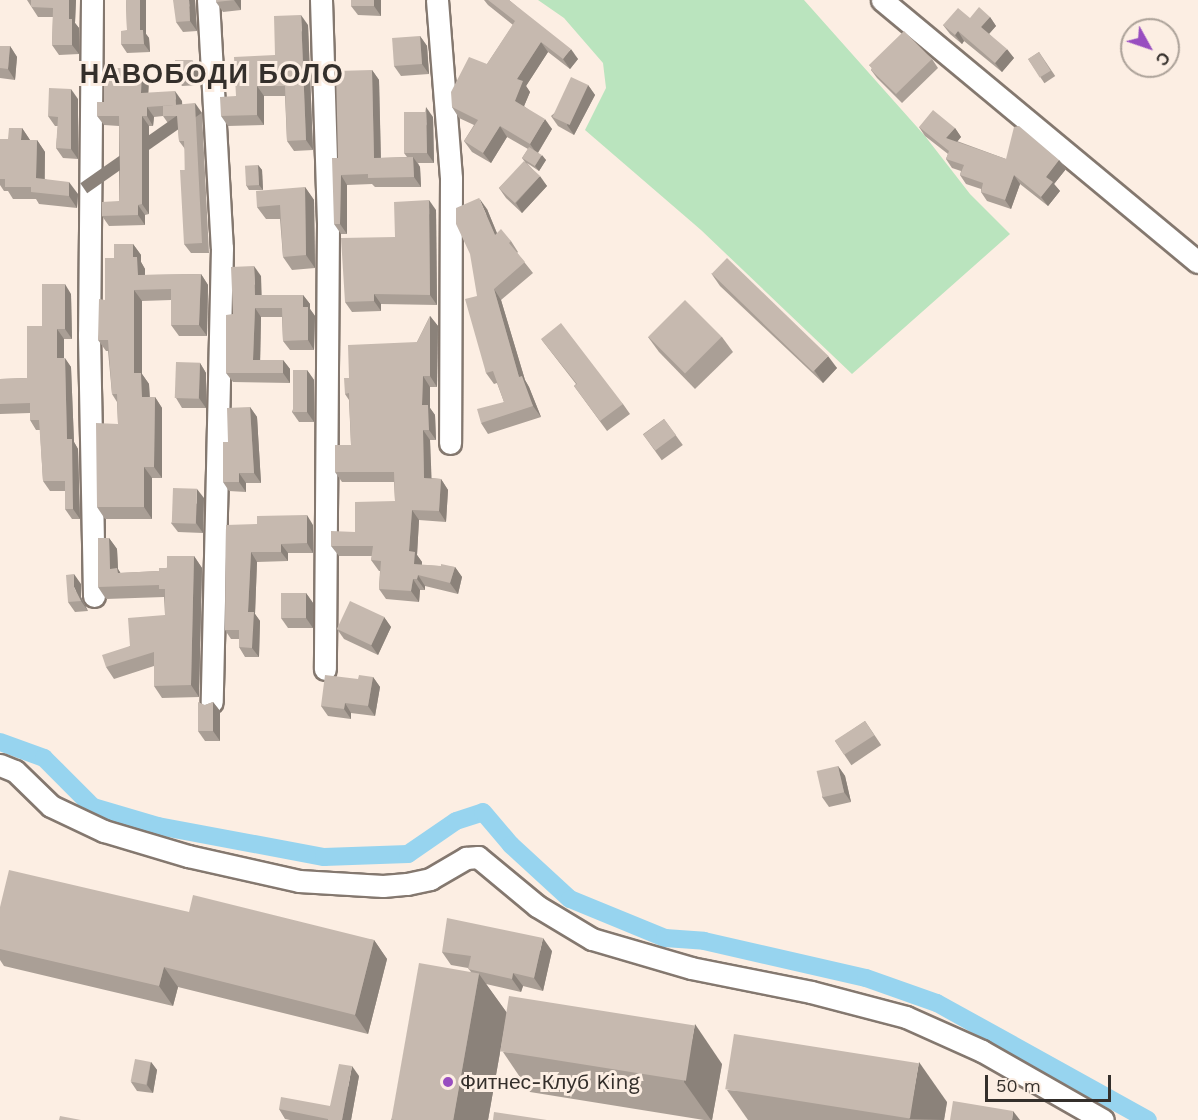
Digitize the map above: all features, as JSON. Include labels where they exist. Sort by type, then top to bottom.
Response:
[{"type":"street","points":[[92,0],[89,335],[94,596]]},
{"type":"street","points":[[208,0],[222,248],[212,702]]},
{"type":"street","points":[[321,0],[328,225],[325,669]]},
{"type":"street","points":[[437,0],[452,178],[450,443]]},
{"type":"street","points":[[882,0],[1198,262]]},
{"type":"street","points":[[5,770],[51,806],[104,831],[188,856],[299,881],[408,884],[430,879],[466,858],[478,856],[537,906],[592,939],[691,968],[812,992],[906,1017],[982,1051],[1103,1120]]},
{"type":"green space","points":[[538,0],[804,0],[925,136],[970,194],[1010,234],[852,374],[701,230],[585,130],[606,88],[603,63],[564,18]]},
{"type":"building","points":[[31,0],[69,0],[72,45],[52,45],[53,8],[31,7]]},
{"type":"building","points":[[126,0],[140,0],[140,30],[143,30],[144,44],[121,44],[121,31],[127,30]]},
{"type":"building","points":[[173,0],[189,0],[190,21],[176,22]]},
{"type":"building","points":[[351,0],[374,0],[374,6],[351,6]]},
{"type":"building","points":[[488,0],[509,0],[571,49],[563,59],[541,42],[517,79],[523,81],[515,101],[545,119],[530,144],[500,126],[483,153],[464,141],[478,120],[452,107],[451,92],[469,57],[487,64],[515,21]]},
{"type":"building","points":[[979,7],[990,17],[981,27],[1007,49],[995,63],[958,31],[955,35],[943,25],[958,8],[970,18]]},
{"type":"building","points":[[301,15],[306,140],[287,141],[285,86],[257,86],[257,115],[221,116],[220,97],[236,96],[234,57],[275,55],[274,16]]},
{"type":"building","points":[[904,31],[932,59],[896,94],[871,70],[869,65]]},
{"type":"building","points":[[420,36],[422,64],[394,66],[392,38]]},
{"type":"building","points":[[0,46],[10,46],[8,69],[0,68]]},
{"type":"building","points":[[1039,52],[1051,71],[1040,78],[1028,59]]},
{"type":"building","points":[[175,60],[192,60],[192,76],[175,76]]},
{"type":"building","points":[[104,68],[142,68],[141,93],[175,91],[176,105],[147,107],[147,116],[142,116],[142,204],[138,205],[138,215],[102,216],[102,202],[119,201],[120,172],[119,116],[97,116],[97,102],[104,102]]},
{"type":"building","points":[[372,70],[374,158],[413,157],[414,177],[368,178],[368,174],[341,175],[340,224],[334,224],[332,158],[338,158],[336,71]]},
{"type":"building","points":[[571,77],[588,85],[570,125],[552,117]]},
{"type":"building","points":[[49,88],[71,89],[71,149],[56,148],[58,117],[48,116]]},
{"type":"building","points":[[195,103],[202,243],[184,244],[180,170],[185,170],[184,141],[179,141],[177,116],[163,116],[163,106]]},
{"type":"building","points":[[426,107],[427,153],[404,153],[404,112],[425,112]]},
{"type":"building","points":[[933,110],[955,128],[946,138],[1006,159],[1014,127],[1019,126],[1059,160],[1046,177],[1053,182],[1041,197],[1014,175],[1005,200],[981,192],[983,183],[960,175],[964,165],[946,159],[949,151],[919,127]]},
{"type":"building","points":[[9,128],[22,128],[21,140],[37,140],[36,178],[69,182],[69,196],[31,192],[31,187],[5,187],[5,179],[0,179],[0,139],[8,139]]},
{"type":"building","points":[[529,147],[542,155],[535,166],[522,158]]},
{"type":"building","points":[[524,161],[540,176],[515,203],[499,188]]},
{"type":"building","points":[[258,165],[259,185],[246,186],[245,166]]},
{"type":"building","points":[[305,187],[306,255],[283,257],[280,205],[257,207],[256,191]]},
{"type":"building","points":[[479,198],[495,235],[501,229],[525,262],[494,289],[519,377],[522,376],[533,406],[481,423],[477,409],[504,402],[493,371],[486,373],[465,299],[477,296],[470,254],[456,224],[456,208]]},
{"type":"building","points":[[429,200],[430,295],[374,294],[374,301],[345,302],[341,238],[395,237],[394,202]]},
{"type":"building","points":[[114,244],[133,244],[133,257],[137,257],[138,275],[201,274],[199,325],[171,325],[171,289],[134,290],[134,373],[141,373],[142,397],[155,397],[154,467],[144,467],[144,507],[97,507],[96,423],[118,424],[117,394],[112,394],[108,340],[98,340],[99,299],[105,300],[105,258],[114,258]]},
{"type":"building","points":[[727,258],[828,356],[813,372],[712,274]]},
{"type":"building","points":[[254,266],[255,295],[303,295],[303,307],[308,307],[308,340],[283,341],[282,308],[255,308],[253,360],[283,360],[283,373],[226,373],[226,315],[233,314],[231,267]]},
{"type":"building","points":[[42,284],[65,284],[65,329],[57,329],[57,358],[65,358],[67,439],[72,439],[73,509],[65,509],[65,481],[43,481],[39,420],[30,420],[30,403],[0,404],[0,379],[27,378],[27,326],[42,326]]},
{"type":"building","points":[[685,300],[722,337],[685,374],[648,337]]},
{"type":"building","points":[[430,316],[430,376],[423,376],[422,405],[428,405],[429,430],[423,430],[424,478],[441,479],[439,511],[412,510],[409,551],[415,552],[414,564],[441,566],[441,564],[455,567],[450,583],[418,575],[417,579],[413,579],[411,591],[379,589],[381,561],[371,560],[373,546],[331,546],[331,531],[355,532],[355,502],[395,501],[394,472],[335,472],[335,445],[351,445],[349,393],[345,394],[344,378],[349,378],[348,345],[417,342]]},
{"type":"building","points":[[561,323],[623,404],[600,421],[574,386],[577,384],[541,339]]},
{"type":"building","points":[[176,362],[200,363],[199,399],[175,398]]},
{"type":"building","points":[[293,370],[307,370],[307,412],[293,412]]},
{"type":"building","points":[[250,407],[254,473],[239,473],[239,482],[223,482],[223,442],[228,442],[227,408]]},
{"type":"building","points":[[664,419],[676,435],[655,451],[643,435]]},
{"type":"building","points":[[173,488],[197,489],[196,524],[172,523]]},
{"type":"building","points":[[307,515],[307,543],[281,544],[281,552],[251,552],[248,612],[254,612],[252,648],[239,647],[239,630],[225,630],[226,525],[257,524],[257,516]]},
{"type":"building","points":[[98,538],[109,538],[110,569],[117,568],[118,573],[159,571],[159,568],[167,568],[167,556],[194,556],[191,685],[154,686],[154,652],[106,667],[102,655],[130,646],[128,618],[165,615],[165,589],[159,589],[159,585],[98,587]]},
{"type":"building","points":[[74,574],[74,587],[81,601],[68,602],[66,575]]},
{"type":"building","points":[[281,593],[306,593],[306,618],[281,618]]},
{"type":"building","points":[[350,601],[384,617],[371,645],[337,629]]},
{"type":"building","points":[[325,675],[358,679],[359,675],[373,677],[368,706],[345,703],[344,709],[321,706]]},
{"type":"building","points":[[198,702],[205,705],[213,702],[213,731],[198,731]]},
{"type":"building","points":[[865,721],[874,735],[844,755],[835,741]]},
{"type":"building","points":[[838,766],[844,792],[823,797],[817,771]]},
{"type":"building","points":[[9,870],[189,912],[193,895],[374,940],[355,1015],[164,967],[159,986],[0,949],[0,907]]},
{"type":"building","points":[[447,918],[543,938],[534,978],[513,973],[512,979],[468,969],[471,956],[442,952]]},
{"type":"building","points":[[419,963],[479,974],[453,1120],[391,1120]]},
{"type":"building","points":[[509,996],[695,1025],[686,1081],[500,1051]]},
{"type":"building","points":[[734,1034],[919,1063],[910,1119],[725,1089]]},
{"type":"building","points":[[135,1059],[151,1062],[146,1085],[131,1082]]},
{"type":"building","points":[[339,1064],[352,1066],[342,1120],[328,1120],[279,1109],[281,1097],[330,1106]]},
{"type":"building","points":[[953,1101],[1013,1111],[1012,1120],[950,1120]]},
{"type":"building","points":[[494,1112],[547,1120],[493,1120]]},
{"type":"building","points":[[60,1116],[81,1120],[59,1120]]},
{"type":"waterway","points":[[0,742],[44,758],[93,807],[158,826],[324,857],[408,854],[456,821],[483,812],[511,845],[570,899],[665,938],[704,941],[866,978],[937,1003],[1148,1120]]},
{"type":"place","name":"Фитнес-Клуб King","points":[[448,1082]]},
{"type":"district","name":"НАВОБОДИ БОЛО","points":[[212,75]]}]
